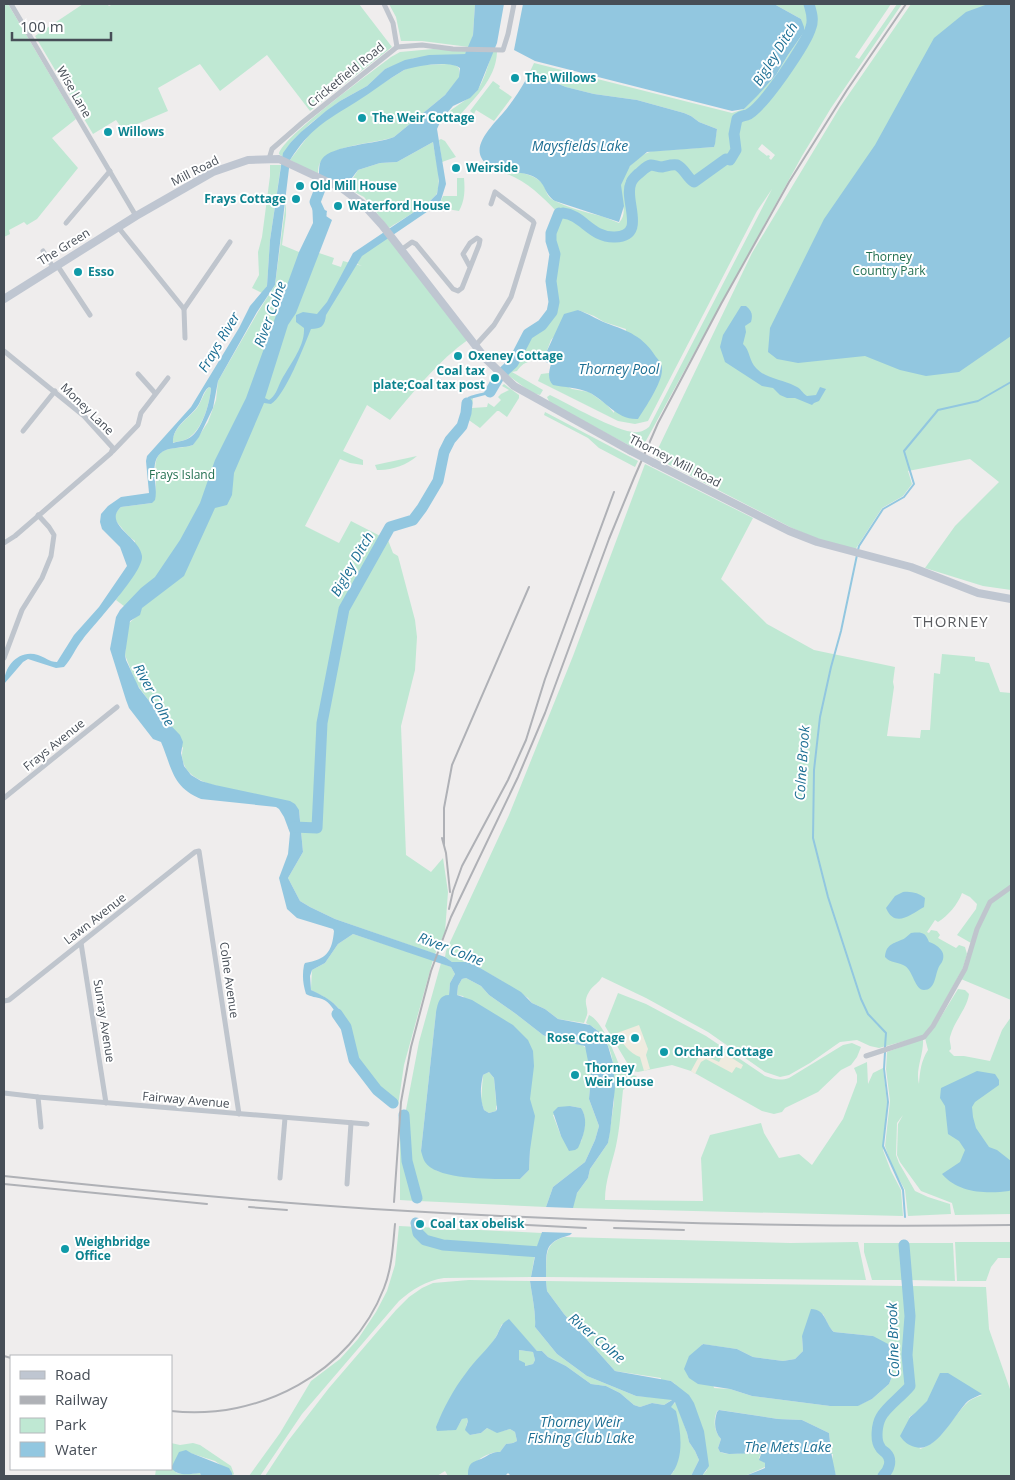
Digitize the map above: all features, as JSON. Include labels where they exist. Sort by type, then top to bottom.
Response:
[{"type":"street","name":"Wise Lane","points":[[11,4],[136,216]]},
{"type":"street","points":[[384,4],[393,23],[397,47]]},
{"type":"street","name":"Cricketfield Road","points":[[269,159],[272,149],[397,47],[422,46],[503,50],[514,4]]},
{"type":"street","name":"Thorney Mill Road","points":[[269,159],[279,160],[297,167],[343,189],[363,204],[382,225],[475,346],[497,371],[528,395],[631,452],[817,542],[911,568],[978,593],[1011,599]]},
{"type":"street","name":"Mill Road","points":[[136,216],[219,170],[248,160],[269,159]]},
{"type":"street","points":[[66,223],[110,171]]},
{"type":"street","points":[[475,346],[494,325],[511,297],[534,223],[495,192],[491,204]]},
{"type":"street","name":"The Green","points":[[4,299],[136,216]]},
{"type":"street","points":[[118,227],[184,309]]},
{"type":"street","points":[[401,250],[412,242],[416,244],[455,290],[458,290],[462,288],[480,244],[477,238],[470,243],[463,253],[470,266]]},
{"type":"street","points":[[185,338],[184,309],[230,242]]},
{"type":"street","points":[[43,251],[90,315]]},
{"type":"street","name":"Money Lane","points":[[4,351],[84,416],[113,447],[112,451],[15,536],[4,543]]},
{"type":"street","points":[[138,374],[155,393]]},
{"type":"street","points":[[112,451],[138,425],[141,413],[168,378]]},
{"type":"street","points":[[23,431],[55,391]]},
{"type":"street","points":[[4,658],[22,610],[42,578],[52,556],[54,535],[38,515]]},
{"type":"street","name":"Frays Avenue","points":[[4,798],[117,708]]},
{"type":"street","name":"Lawn Avenue","points":[[4,1001],[9,1000],[198,851]]},
{"type":"street","name":"Colne Avenue","points":[[198,851],[200,852],[202,863],[239,1114]]},
{"type":"street","points":[[866,1056],[924,1037],[933,1026],[965,969],[977,929],[990,902],[1011,886]]},
{"type":"street","name":"Sunray Avenue","points":[[81,942],[106,1103]]},
{"type":"street","name":"Fairway Avenue","points":[[4,1093],[367,1124]]},
{"type":"street","points":[[38,1097],[41,1127]]},
{"type":"street","points":[[280,1178],[285,1118]]},
{"type":"street","points":[[347,1184],[351,1123]]},
{"type":"green space","points":[[4,4],[8,4],[76,119],[52,138],[78,168],[37,219],[27,225],[24,222],[9,230],[10,234],[4,237]]},
{"type":"green space","points":[[83,4],[107,4],[109,6],[113,4],[359,4],[392,47],[310,111],[267,55],[220,91],[200,64],[158,88],[168,111],[123,130],[116,120],[93,134],[35,36]]},
{"type":"green space","points":[[389,4],[475,4],[473,35],[469,47],[422,41],[401,41],[396,17]]},
{"type":"green space","points":[[774,4],[891,4],[855,57],[859,59],[897,4],[902,4],[831,108],[802,156],[642,448],[636,445],[634,448],[550,403],[547,397],[550,395],[594,418],[630,432],[642,431],[649,427],[772,189],[757,211],[648,421],[635,424],[618,421],[538,381],[541,374],[549,373],[549,377],[572,389],[589,392],[606,404],[614,413],[626,329],[604,322],[578,310],[551,340],[546,353],[540,351],[535,356],[536,358],[522,365],[517,371],[512,372],[543,390],[540,395],[532,393],[505,373],[515,363],[523,343],[529,335],[545,323],[551,304],[552,293],[554,292],[553,281],[556,253],[554,229],[559,214],[572,217],[593,231],[609,238],[619,238],[628,235],[634,223],[631,188],[633,181],[647,169],[676,167],[692,184],[700,182],[706,175],[726,161],[730,161],[736,149],[736,128],[732,133],[734,150],[730,159],[721,160],[716,163],[695,180],[693,180],[689,172],[677,163],[646,166],[637,174],[629,187],[630,217],[625,233],[604,234],[575,216],[557,212],[528,185],[492,169],[527,174],[543,184],[548,195],[553,200],[571,208],[619,223],[624,213],[621,184],[625,173],[633,163],[643,155],[653,151],[714,147],[717,129],[699,122],[684,113],[637,100],[594,94],[553,82],[527,78],[534,63],[732,113],[744,109],[776,75],[804,32],[801,19]],"holes":[[[762,144],[775,155],[771,160],[770,156],[767,156],[758,149]]]},
{"type":"green space","name":"Thorney Country Park","points":[[911,4],[1011,4],[1011,590],[983,586],[925,568],[955,526],[999,482],[970,459],[908,471],[912,484],[903,496],[882,508],[855,550],[821,541],[790,527],[654,457],[752,253],[840,107]]},
{"type":"green space","points":[[433,49],[467,51],[465,54],[414,58],[385,69],[367,86],[340,101],[311,123],[291,142],[283,157],[279,154],[295,134],[311,120],[391,57],[400,52]]},
{"type":"green space","points":[[492,52],[497,52],[492,72],[482,90],[454,122],[445,116],[476,92],[486,73]]},
{"type":"green space","points":[[449,64],[459,68],[460,77],[445,95],[394,137],[333,152],[320,163],[318,175],[290,160],[312,131],[332,115],[404,70],[416,65]]},
{"type":"green space","points":[[493,81],[512,97],[494,121],[476,110],[474,114],[470,111]]},
{"type":"green space","points":[[439,140],[445,141],[456,157],[442,162]]},
{"type":"green space","points":[[433,142],[438,174],[437,193],[423,206],[389,228],[364,197],[347,188],[358,170],[380,163],[397,162]]},
{"type":"green space","points":[[270,165],[281,165],[270,240],[267,286],[262,293],[252,288],[259,275],[258,252],[262,237]]},
{"type":"green space","points":[[457,178],[464,178],[463,199],[459,211],[435,207],[440,203],[443,196],[457,196]]},
{"type":"green space","name":"Frays Island","points":[[286,201],[282,245],[299,252],[319,253],[334,258],[332,264],[341,267],[343,261],[362,266],[357,264],[362,255],[389,236],[469,339],[417,387],[390,420],[367,405],[343,451],[363,460],[363,465],[340,459],[305,526],[339,543],[351,521],[388,540],[393,553],[398,556],[415,620],[417,637],[415,670],[401,726],[406,855],[431,872],[443,858],[448,892],[445,932],[435,954],[335,919],[300,901],[288,878],[303,852],[299,810],[206,783],[189,773],[182,759],[183,748],[136,683],[125,655],[128,624],[137,616],[116,600],[124,588],[135,541],[119,524],[115,515],[121,507],[152,503],[156,485],[155,468],[159,454],[169,449],[193,445],[208,422],[216,400],[218,381],[275,285]]},
{"type":"green space","points":[[504,384],[519,395],[507,417],[497,411],[480,428],[466,418],[469,414],[469,400],[473,397],[472,408],[487,407],[488,403],[494,407],[501,400],[498,397],[509,390],[502,386]]},
{"type":"green space","points":[[209,387],[211,388],[209,400],[199,427],[189,438],[172,443],[175,432],[197,408]]},
{"type":"green space","points":[[545,412],[638,461],[635,467],[599,448],[588,438],[544,415]]},
{"type":"green space","points":[[417,456],[403,465],[393,468],[377,470],[375,465]]},
{"type":"green space","points":[[645,464],[753,518],[721,579],[767,624],[814,650],[895,667],[887,736],[920,738],[921,730],[930,730],[934,673],[940,674],[942,654],[975,657],[975,661],[989,663],[1000,692],[1011,693],[1011,1000],[961,979],[971,943],[957,935],[976,909],[977,904],[970,897],[962,893],[949,913],[938,922],[935,920],[927,932],[929,933],[931,930],[937,931],[940,935],[938,938],[956,948],[959,945],[965,947],[967,954],[963,968],[933,1022],[923,1036],[879,1048],[857,1040],[840,1042],[810,1063],[789,1075],[780,1077],[765,1072],[708,1032],[646,998],[602,977],[587,996],[587,1015],[584,1023],[558,1019],[470,962],[452,962],[445,957],[446,951],[509,815],[573,656]]},
{"type":"green space","points":[[353,934],[433,960],[404,1065],[398,1106],[370,1078],[357,1060],[349,1028],[342,1013],[333,1003],[311,990],[312,970],[325,963],[338,944]]},
{"type":"green space","points":[[441,963],[451,967],[455,974],[450,983],[449,995],[436,1012],[421,1151],[437,1171],[465,1177],[520,1179],[529,1170],[530,1150],[496,1105],[496,1111],[489,1113],[484,1110],[481,1101],[483,1075],[489,1072],[494,1078],[496,1100],[529,1099],[463,996],[457,995],[458,986],[462,979],[466,978],[481,986],[489,995],[543,1035],[551,1039],[582,1045],[587,1049],[591,1076],[589,1099],[599,1126],[585,1162],[553,1187],[546,1207],[418,1201],[408,1161],[405,1115],[419,1042]],"holes":[[[570,1106],[581,1108],[585,1120],[581,1142],[561,1136],[553,1115],[558,1114],[558,1117],[562,1120],[567,1117],[565,1112],[562,1111]]]},
{"type":"green space","points":[[958,989],[965,990],[969,994],[966,1005],[950,1037],[951,1049],[949,1051],[954,1056],[990,1061],[1002,1030],[1011,1017],[1011,1214],[955,1215],[952,1203],[921,1191],[897,1155],[898,1124],[903,1115],[897,1123],[896,1155],[899,1163],[915,1191],[950,1204],[951,1214],[908,1216],[905,1190],[892,1166],[885,1146],[890,1101],[886,1069],[887,1052],[923,1039],[918,1073],[919,1084],[921,1066],[928,1050],[925,1038],[934,1028]]},
{"type":"green space","points":[[618,993],[646,1004],[706,1036],[765,1076],[774,1079],[789,1078],[843,1045],[852,1043],[861,1047],[851,1065],[841,1070],[818,1092],[785,1108],[782,1112],[774,1114],[762,1111],[691,1071],[672,1065],[638,1072],[632,1071],[605,1026]]},
{"type":"green space","points":[[589,1015],[599,1024],[604,1032],[621,1070],[614,1071],[612,1056],[607,1043],[599,1032],[586,1023]]},
{"type":"green space","points":[[867,1062],[868,1084],[873,1073],[883,1068],[887,1102],[883,1150],[901,1190],[903,1216],[573,1208],[573,1201],[577,1193],[588,1178],[590,1169],[608,1143],[614,1102],[614,1074],[621,1073],[637,1076],[623,1090],[617,1139],[607,1179],[605,1200],[703,1201],[701,1158],[710,1135],[761,1123],[764,1133],[779,1158],[799,1154],[812,1165],[843,1119],[857,1082],[854,1068]]},
{"type":"green space","points":[[403,1116],[406,1161],[416,1201],[400,1200],[400,1135]]},
{"type":"green space","points":[[399,1226],[542,1233],[535,1254],[531,1277],[437,1279],[414,1289],[399,1301],[302,1414],[260,1476],[249,1476],[280,1433],[311,1381],[340,1359],[358,1339],[376,1312],[387,1291],[395,1265]]},
{"type":"green space","points":[[565,1237],[790,1243],[858,1242],[866,1280],[546,1277],[547,1257],[550,1247],[553,1243]]},
{"type":"green space","points":[[955,1242],[1011,1242],[1011,1258],[998,1258],[991,1267],[986,1281],[957,1281]]},
{"type":"green space","points":[[864,1243],[903,1243],[906,1280],[872,1280],[864,1252]]},
{"type":"green space","points":[[906,1243],[953,1243],[955,1281],[908,1280]]},
{"type":"green space","points":[[469,1280],[530,1281],[535,1327],[557,1354],[587,1376],[636,1396],[673,1399],[664,1405],[652,1403],[640,1407],[634,1405],[620,1393],[606,1386],[591,1384],[566,1366],[548,1357],[542,1351],[537,1351],[517,1330],[502,1324],[496,1337],[438,1422],[445,1430],[451,1430],[458,1426],[462,1419],[467,1417],[466,1426],[470,1435],[481,1433],[487,1428],[498,1432],[510,1429],[515,1432],[517,1441],[506,1444],[500,1452],[495,1452],[479,1459],[471,1467],[468,1476],[448,1476],[445,1471],[437,1476],[265,1476],[288,1441],[329,1388],[409,1297],[433,1283]]},
{"type":"green space","points":[[546,1281],[904,1286],[907,1316],[905,1355],[909,1386],[885,1409],[877,1424],[877,1445],[888,1459],[886,1470],[882,1476],[836,1476],[832,1461],[833,1454],[816,1455],[815,1453],[830,1442],[829,1433],[802,1420],[778,1419],[720,1410],[717,1411],[715,1422],[717,1433],[721,1439],[718,1448],[720,1452],[730,1454],[761,1453],[759,1458],[765,1463],[765,1467],[745,1476],[702,1476],[707,1470],[675,1384],[671,1381],[661,1380],[661,1378],[615,1371],[564,1314],[547,1291]],"holes":[[[823,1314],[834,1332],[873,1336],[893,1374],[889,1384],[872,1399],[857,1406],[830,1406],[752,1396],[730,1389],[714,1388],[702,1344],[737,1349],[753,1357],[783,1361],[795,1359],[803,1351],[802,1336]]]},
{"type":"green space","points":[[911,1286],[986,1287],[989,1329],[1011,1392],[1011,1476],[885,1476],[891,1464],[889,1456],[880,1446],[879,1426],[886,1412],[910,1387],[908,1354],[912,1324]],"holes":[[[933,1393],[982,1395],[968,1402],[934,1441],[920,1449],[909,1417],[921,1410]]]},
{"type":"green space","points":[[519,1350],[533,1352],[535,1360],[533,1364],[525,1366],[519,1360]]},
{"type":"green space","points":[[676,1402],[689,1442],[699,1460],[691,1476],[670,1476],[674,1471],[670,1407]]},
{"type":"green space","points":[[172,1443],[180,1445],[193,1443],[200,1445],[231,1466],[234,1474],[232,1476],[232,1473],[215,1461],[190,1453],[176,1473],[200,1473],[201,1476],[155,1476],[156,1470],[172,1470]]},
{"type":"sand","points":[[639,1025],[648,1049],[646,1055],[650,1069],[644,1071],[640,1057],[626,1047],[617,1033]]},
{"type":"sand","points":[[703,1049],[709,1053],[708,1057],[719,1062],[724,1053],[743,1065],[741,1069],[736,1067],[732,1073],[706,1059],[701,1062],[695,1074],[691,1071]]},
{"type":"water","points":[[475,4],[504,4],[497,43],[478,90],[470,98],[453,106],[441,120],[437,129],[446,184],[440,203],[362,256],[326,315],[325,322],[320,327],[311,329],[294,370],[282,391],[271,404],[264,403],[234,473],[232,495],[227,505],[215,508],[184,576],[142,608],[140,615],[130,621],[125,655],[139,688],[157,711],[180,735],[183,742],[181,753],[184,766],[191,775],[201,781],[215,785],[290,801],[295,804],[299,810],[303,852],[288,878],[300,901],[335,919],[445,957],[452,962],[470,962],[521,992],[532,1003],[545,1009],[558,1019],[590,1025],[602,1034],[613,1063],[615,1088],[610,1132],[608,1143],[590,1169],[588,1178],[577,1193],[573,1208],[546,1207],[553,1187],[585,1162],[599,1126],[589,1099],[591,1076],[585,1046],[551,1039],[543,1035],[489,995],[481,986],[466,978],[462,979],[458,986],[457,995],[472,1000],[513,1025],[528,1040],[533,1051],[534,1066],[530,1099],[535,1116],[529,1170],[520,1179],[498,1179],[455,1176],[432,1168],[425,1162],[421,1151],[436,1012],[441,998],[449,995],[450,983],[455,974],[451,967],[353,934],[338,944],[325,963],[312,970],[310,976],[311,990],[334,1004],[342,1013],[349,1026],[341,1027],[334,1011],[326,1001],[306,994],[303,976],[304,965],[327,954],[332,945],[334,931],[333,929],[297,918],[287,909],[279,878],[288,854],[290,833],[284,817],[276,807],[201,799],[184,789],[174,776],[161,742],[153,739],[129,708],[110,649],[116,617],[120,610],[141,588],[155,577],[180,540],[200,503],[215,460],[246,398],[299,252],[313,223],[312,200],[317,202],[318,207],[327,211],[326,216],[332,220],[296,313],[288,325],[265,398],[269,400],[276,393],[302,343],[304,328],[296,322],[296,315],[303,312],[317,314],[327,302],[353,253],[429,202],[437,194],[439,181],[433,142],[397,162],[380,163],[358,170],[345,187],[319,175],[322,159],[327,154],[335,151],[394,137],[445,95],[459,77],[460,68],[441,64],[404,70],[319,126],[297,149],[290,160],[275,285],[257,312],[218,381],[213,408],[199,437],[193,445],[166,450],[156,459],[154,472],[156,494],[155,500],[152,503],[121,507],[116,513],[119,525],[140,549],[142,556],[135,574],[80,642],[64,667],[56,668],[28,659],[23,662],[4,684],[10,665],[14,660],[25,654],[38,655],[57,662],[74,635],[99,607],[127,566],[120,547],[102,529],[100,522],[101,514],[108,506],[121,497],[149,493],[147,456],[191,407],[239,328],[250,306],[267,286],[270,240],[283,153],[301,132],[326,111],[367,86],[385,69],[405,60],[429,55],[465,54],[473,35]],"holes":[[[209,387],[211,388],[205,414],[196,432],[190,438],[173,443],[175,432],[197,407]],[[489,1072],[494,1078],[497,1109],[489,1113],[484,1110],[481,1093],[483,1075]]]},
{"type":"water","points":[[523,4],[774,4],[801,19],[804,32],[776,75],[758,95],[744,109],[732,111],[535,61],[514,50]]},
{"type":"water","points":[[988,4],[1011,4],[1011,336],[959,372],[926,376],[900,370],[865,356],[798,363],[777,359],[768,352],[770,328],[824,219],[875,145],[934,38],[966,12]]},
{"type":"water","name":"Maysfields Lake","points":[[527,78],[553,82],[594,94],[637,100],[684,113],[699,122],[717,129],[714,147],[647,152],[630,166],[621,185],[624,206],[619,222],[555,201],[536,178],[525,174],[501,171],[491,167],[483,160],[480,153],[480,145],[484,137],[511,104]]},
{"type":"water","points":[[741,306],[746,306],[752,313],[751,322],[745,326],[746,332],[743,344],[756,368],[769,377],[797,387],[807,396],[816,395],[820,387],[826,389],[819,401],[812,405],[795,398],[787,398],[780,395],[773,388],[762,386],[725,362],[720,347],[723,335]]},
{"type":"water","name":"Thorney Pool","points":[[578,310],[634,335],[646,344],[660,363],[662,368],[659,382],[638,419],[617,413],[588,392],[553,385],[549,378],[551,364],[536,358],[534,355],[538,351],[546,353],[564,314]]},
{"type":"water","points":[[496,378],[499,381],[489,394],[470,399],[468,407],[470,410],[466,418],[464,416],[468,397],[488,391]]},
{"type":"water","points":[[903,892],[923,896],[925,898],[924,907],[904,918],[894,918],[886,908],[895,896]]},
{"type":"water","points":[[911,933],[923,933],[929,942],[938,947],[943,955],[934,982],[928,989],[924,990],[918,987],[908,968],[885,957],[890,946]]},
{"type":"water","points":[[977,1071],[995,1074],[999,1080],[999,1085],[975,1102],[972,1107],[976,1128],[989,1147],[997,1150],[1011,1161],[1011,1190],[1009,1191],[982,1192],[964,1189],[942,1174],[960,1162],[965,1150],[959,1141],[948,1134],[945,1106],[940,1098],[941,1088]]},
{"type":"water","points":[[570,1106],[581,1108],[585,1117],[585,1123],[584,1133],[578,1148],[569,1151],[561,1136],[553,1112],[558,1107]]},
{"type":"water","points":[[542,1232],[572,1233],[550,1245],[547,1254],[546,1277],[531,1277],[537,1246]]},
{"type":"water","name":"Thorney Weir Fishing Club Lake","points":[[530,1281],[546,1281],[547,1291],[564,1314],[615,1371],[671,1381],[689,1395],[694,1403],[704,1431],[709,1466],[702,1476],[691,1476],[699,1460],[689,1442],[675,1402],[671,1407],[676,1411],[680,1453],[675,1469],[670,1476],[511,1476],[508,1473],[505,1476],[468,1476],[469,1467],[472,1463],[492,1453],[500,1452],[506,1444],[517,1441],[515,1432],[510,1429],[497,1433],[487,1428],[481,1433],[470,1435],[465,1430],[467,1418],[462,1419],[456,1430],[437,1431],[436,1427],[457,1385],[496,1337],[502,1325],[509,1319],[537,1351],[542,1351],[548,1357],[566,1366],[591,1384],[606,1386],[640,1407],[652,1403],[664,1405],[672,1400],[636,1396],[587,1376],[557,1354],[535,1327]],"holes":[[[519,1350],[533,1352],[535,1360],[533,1364],[525,1366],[525,1363],[519,1360]]]},
{"type":"water","points":[[811,1309],[820,1311],[834,1332],[873,1336],[890,1345],[893,1374],[889,1384],[872,1399],[858,1406],[830,1406],[752,1396],[730,1389],[698,1384],[689,1378],[684,1369],[689,1356],[703,1344],[737,1349],[753,1357],[783,1361],[795,1359],[803,1351],[802,1336]]},
{"type":"water","points":[[940,1373],[948,1373],[982,1394],[968,1401],[938,1439],[923,1448],[915,1447],[906,1443],[900,1436],[910,1417],[927,1401]]},
{"type":"water","name":"The Mets Lake","points":[[719,1410],[778,1419],[802,1420],[829,1433],[830,1442],[815,1453],[818,1455],[826,1451],[831,1452],[836,1476],[745,1476],[765,1468],[765,1463],[759,1460],[761,1454],[759,1453],[729,1454],[720,1452],[718,1448],[721,1439],[717,1433],[715,1423]]},
{"type":"water","points":[[186,1450],[229,1468],[232,1476],[201,1476],[200,1473],[177,1473],[172,1469],[172,1466],[179,1452]]},
{"type":"waterway","name":"Bigley Ditch","points":[[563,213],[576,218],[600,234],[615,237],[625,235],[630,231],[632,224],[629,190],[631,183],[646,167],[651,165],[662,167],[677,165],[694,182],[726,159],[730,160],[736,150],[734,134],[737,119],[747,115],[763,101],[783,75],[808,35],[812,21],[809,4]]},
{"type":"waterway","name":"River Colne","points":[[321,215],[315,202],[325,176],[331,173]]},
{"type":"waterway","name":"Bigley Ditch","points":[[490,392],[500,375],[513,363],[528,334],[542,325],[552,312],[554,302],[551,281],[555,254],[551,233],[559,213]]},
{"type":"waterway","name":"Colne Brook","points":[[858,550],[883,509],[904,497],[914,484],[904,451],[938,410],[978,401],[1011,382]]},
{"type":"waterway","name":"Bigley Ditch","points":[[294,827],[317,828],[322,723],[344,609],[390,527],[413,520],[422,508],[438,481],[444,452],[450,440],[462,426],[467,403]]},
{"type":"waterway","name":"Colne Brook","points":[[857,555],[820,717],[814,770],[813,838],[828,897],[861,999],[868,1014],[886,1033],[885,1047]]},
{"type":"waterway","name":"Bigley Ditch","points":[[337,1014],[346,1027],[354,1060],[377,1090],[393,1103]]},
{"type":"waterway","name":"Colne Brook","points":[[885,1052],[884,1069],[888,1102],[883,1146],[903,1190],[905,1217]]},
{"type":"waterway","points":[[404,1115],[407,1161],[417,1198]]},
{"type":"waterway","points":[[416,1223],[418,1233],[425,1240],[443,1245],[541,1252]]},
{"type":"waterway","name":"Colne Brook","points":[[883,1476],[890,1462],[888,1456],[878,1444],[878,1424],[887,1409],[910,1386],[907,1355],[910,1316],[904,1245]]},
{"type":"railway","points":[[394,1202],[401,1102],[411,1047],[431,971],[451,917],[518,777],[545,713],[609,539],[634,478],[658,423],[789,182],[847,90],[906,4]]},
{"type":"railway","points":[[449,909],[462,866],[508,780],[526,740],[545,679],[614,492]]},
{"type":"railway","points":[[444,844],[444,808],[452,765],[529,587]]},
{"type":"railway","points":[[442,838],[446,853],[450,892]]},
{"type":"railway","points":[[4,1176],[327,1206],[453,1214],[771,1225],[1011,1225]]},
{"type":"railway","points":[[4,1184],[207,1204]]},
{"type":"railway","points":[[249,1207],[287,1210]]},
{"type":"railway","points":[[489,1223],[586,1228]]},
{"type":"railway","points":[[172,1411],[204,1412],[237,1408],[268,1399],[298,1385],[325,1367],[349,1344],[369,1318],[384,1288],[393,1248],[395,1224]]},
{"type":"railway","points":[[614,1228],[684,1230]]},
{"type":"railway","points":[[4,1356],[10,1358]]},
{"type":"place","name":"The Willows","points":[[515,78]]},
{"type":"place","name":"The Weir Cottage","points":[[362,118]]},
{"type":"place","name":"Willows","points":[[108,132]]},
{"type":"place","name":"Weirside","points":[[456,168]]},
{"type":"place","name":"Old Mill House","points":[[300,186]]},
{"type":"place","name":"Frays Cottage","points":[[296,199]]},
{"type":"place","name":"Waterford House","points":[[338,206]]},
{"type":"place","name":"Esso","points":[[78,272]]},
{"type":"place","name":"Oxeney Cottage","points":[[458,356]]},
{"type":"place","name":"Coal tax plate;Coal tax post","points":[[495,378]]},
{"type":"place","name":"Rose Cottage","points":[[635,1038]]},
{"type":"place","name":"Orchard Cottage","points":[[664,1052]]},
{"type":"place","name":"Thorney Weir House","points":[[575,1075]]},
{"type":"place","name":"Coal tax obelisk","points":[[420,1224]]},
{"type":"place","name":"Weighbridge Office","points":[[65,1249]]},
{"type":"district","name":"THORNEY","points":[[951,622]]},
{"type":"water label","name":"Frays River","points":[[219,342]]}]
